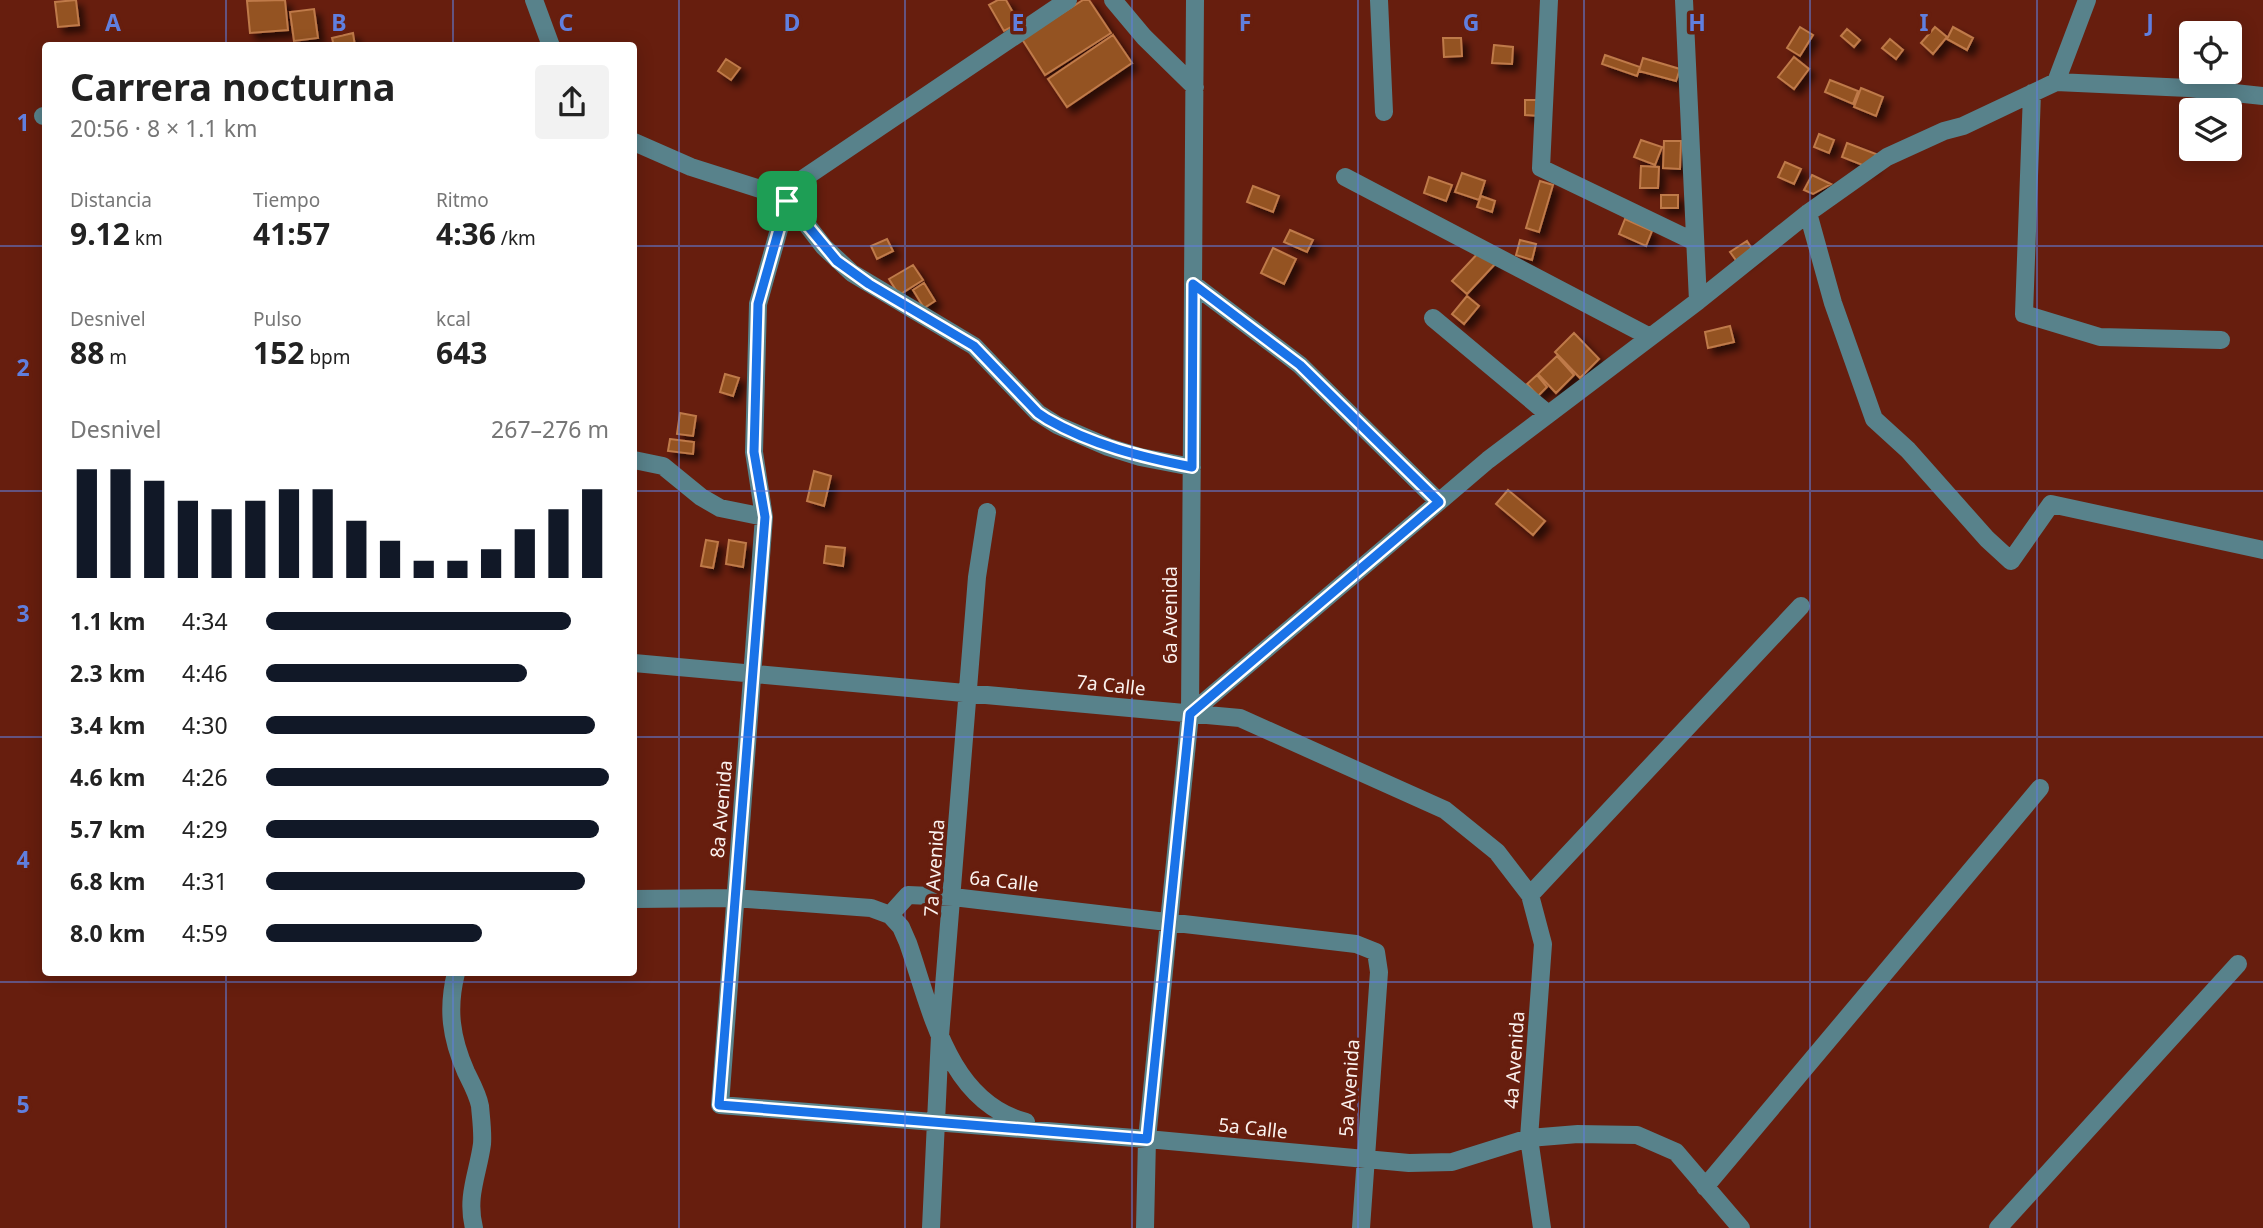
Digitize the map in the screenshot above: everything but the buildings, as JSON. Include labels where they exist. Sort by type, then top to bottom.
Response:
[{"type":"street","points":[[534,0],[550,42]]},
{"type":"street","points":[[783,198],[1068,0]]},
{"type":"street","points":[[1113,0],[1144,37],[1195,87]]},
{"type":"street","name":"6a Avenida","points":[[1145,1228],[1147,1139],[1190,714],[1195,0]]},
{"type":"street","points":[[1379,0],[1384,112]]},
{"type":"street","points":[[1549,0],[1541,168],[1695,242]]},
{"type":"street","points":[[1684,0],[1698,301]]},
{"type":"street","points":[[2056,82],[2087,0]]},
{"type":"street","points":[[1190,714],[1488,460],[1698,301],[1808,213],[1887,158],[2056,82],[2188,88],[2263,96]]},
{"type":"street","points":[[2032,93],[2024,314],[2100,337],[2221,340]]},
{"type":"street","points":[[637,143],[691,167],[783,198],[837,261],[869,284],[974,346],[1038,413],[1047,419],[1108,447],[1140,457],[1192,467]]},
{"type":"street","points":[[1345,177],[1650,337]]},
{"type":"street","name":"8a Avenida","points":[[719,1105],[765,517],[754,452],[758,304],[783,198]]},
{"type":"street","points":[[1808,213],[1833,303],[1874,419],[1908,450],[1987,539],[2011,561],[2051,504],[2263,550]]},
{"type":"street","points":[[1193,284],[1300,365],[1439,502]]},
{"type":"street","points":[[1433,318],[1548,414]]},
{"type":"street","points":[[637,461],[663,466],[701,497],[720,508],[765,517]]},
{"type":"street","name":"7a Avenida","points":[[931,1228],[940,1036],[977,577],[987,513]]},
{"type":"street","points":[[1530,895],[1801,606]]},
{"type":"street","name":"7a Calle","points":[[637,663],[1240,718],[1445,810],[1497,852],[1530,895]]},
{"type":"street","points":[[1705,1186],[2040,788]]},
{"type":"street","name":"6a Calle","points":[[890,915],[908,895],[953,897],[1356,944],[1376,952]]},
{"type":"street","name":"4a Avenida","points":[[1530,895],[1543,944],[1529,1138],[1542,1228]]},
{"type":"street","points":[[637,899],[734,898],[872,908],[890,915],[901,927],[940,1036],[965,1082],[1005,1115],[1081,1134]]},
{"type":"street","name":"5a Avenida","points":[[1361,1228],[1379,972],[1376,952]]},
{"type":"street","points":[[1998,1228],[2238,964]]},
{"type":"street","points":[[455,976],[450,996],[451,1024],[457,1050],[480,1104],[482,1143],[472,1186],[471,1216],[474,1228]]},
{"type":"street","name":"5a Calle","points":[[719,1105],[937,1121],[1365,1160],[1452,1162],[1529,1138],[1578,1134],[1637,1135],[1676,1152],[1735,1226]]},
{"type":"route","points":[[787,201],[837,261],[869,284],[974,346],[1038,413],[1047,419],[1108,447],[1140,457],[1192,467],[1193,284],[1300,365],[1439,502],[1190,714],[1147,1139],[719,1105],[765,517],[754,452],[758,304],[787,201]]}]
